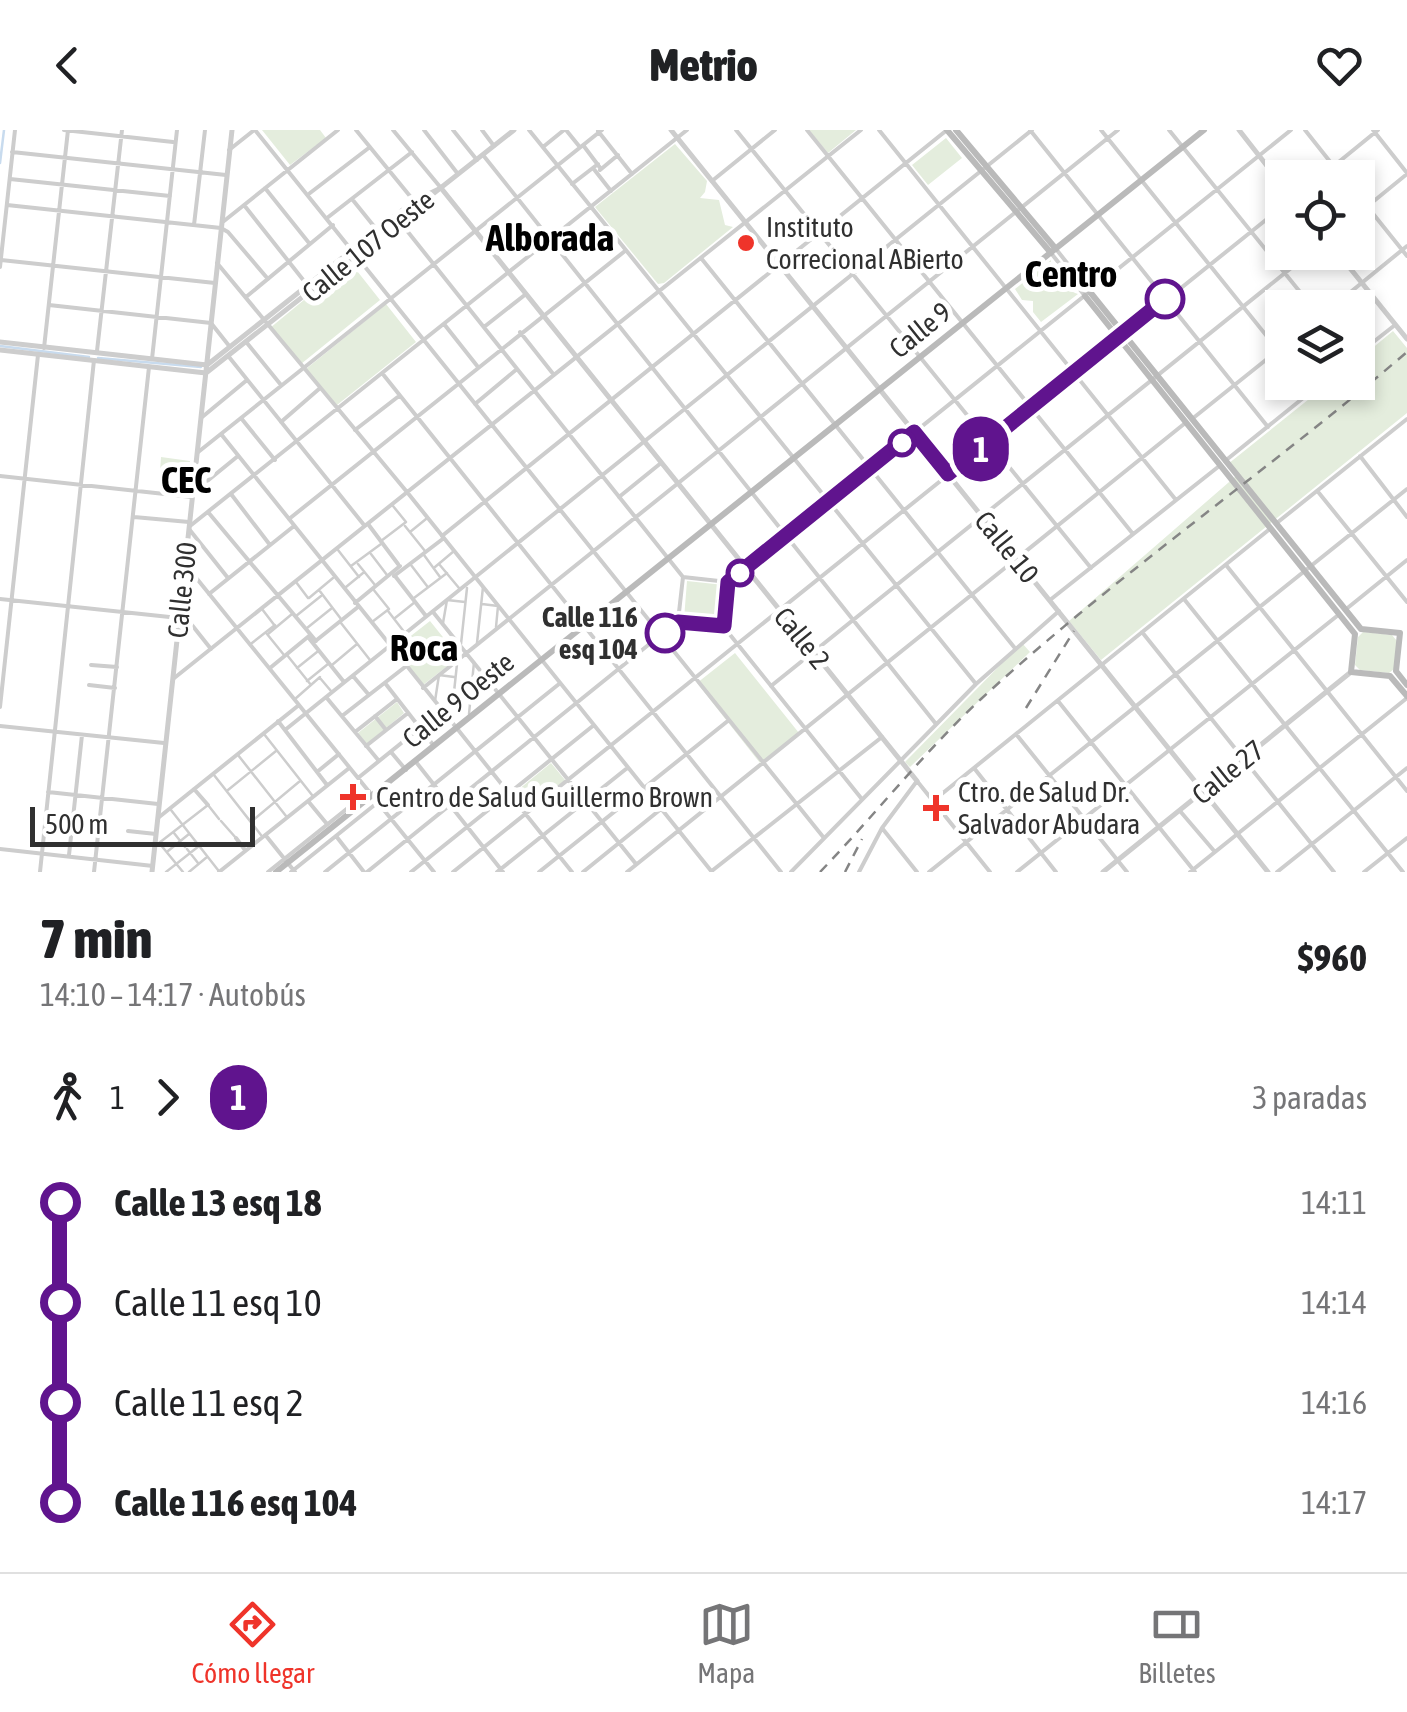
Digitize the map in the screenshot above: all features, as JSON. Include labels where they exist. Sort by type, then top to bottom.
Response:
[{"type":"main road","points":[[947,130],[1053,251]]},
{"type":"main road","points":[[956,130],[984,169]]},
{"type":"main road","name":"Calle 9","points":[[711,526],[1204,130]]},
{"type":"main road","points":[[1088,294],[1358,632],[1351,672],[1393,674],[1407,685]]},
{"type":"main road","name":"Calle 9 Oeste","points":[[280,872],[711,526]]},
{"type":"main road","points":[[1358,632],[1404,630],[1393,674],[1407,697]]},
{"type":"street","points":[[15,130],[0,264],[216,283]]},
{"type":"street","points":[[44,348],[67,130],[122,133],[176,142]]},
{"type":"street","points":[[94,872],[177,130]]},
{"type":"street","points":[[194,226],[204,130]]},
{"type":"street","name":"Calle 300","points":[[153,869],[232,130]]},
{"type":"street","points":[[230,150],[254,130],[824,838]]},
{"type":"street","points":[[323,130],[329,138]]},
{"type":"street","points":[[221,226],[338,130]]},
{"type":"street","points":[[356,130],[414,201]]},
{"type":"street","points":[[424,130],[458,174]]},
{"type":"street","points":[[453,130],[476,160]]},
{"type":"street","points":[[482,130],[494,146]]},
{"type":"street","points":[[396,131],[441,188],[514,130]]},
{"type":"street","points":[[529,130],[976,684]]},
{"type":"street","name":"Calle 10","points":[[671,130],[1268,872]]},
{"type":"street","points":[[189,526],[687,130]]},
{"type":"street","points":[[736,130],[1092,568]]},
{"type":"street","points":[[712,181],[775,130]]},
{"type":"street","points":[[807,130],[1133,534]]},
{"type":"street","points":[[173,679],[860,130]]},
{"type":"street","points":[[879,130],[1176,500]]},
{"type":"street","points":[[314,642],[374,587],[424,553],[525,467],[947,130]]},
{"type":"street","points":[[284,730],[1031,130],[1268,427]]},
{"type":"street","points":[[1100,130],[1265,331]]},
{"type":"street","points":[[423,688],[1118,130]]},
{"type":"street","points":[[1170,130],[1300,290]]},
{"type":"street","points":[[1239,130],[1265,164]]},
{"type":"street","points":[[862,799],[724,626],[728,582],[1291,130]]},
{"type":"street","points":[[1305,130],[1329,160]]},
{"type":"street","points":[[543,146],[562,131],[581,146],[611,191]]},
{"type":"street","points":[[197,453],[599,131],[632,174]]},
{"type":"street","points":[[1341,160],[1375,131],[1407,174],[1375,200]]},
{"type":"street","points":[[40,872],[94,357],[98,351],[122,133]]},
{"type":"street","points":[[308,194],[370,147]]},
{"type":"street","points":[[12,152],[227,175]]},
{"type":"street","points":[[328,218],[412,152]]},
{"type":"street","points":[[483,155],[936,724]]},
{"type":"street","points":[[572,184],[618,156]]},
{"type":"street","points":[[10,179],[170,196]]},
{"type":"street","points":[[265,188],[310,245]]},
{"type":"street","name":"Calle 107 Oeste","points":[[206,369],[355,253],[414,201],[441,188]]},
{"type":"street","name":"Calle 107 Oeste","points":[[206,369],[229,357],[308,286],[400,222],[441,188]]},
{"type":"street","name":"Calle 2","points":[[441,188],[990,872]]},
{"type":"street","points":[[352,198],[378,230]]},
{"type":"street","points":[[7,205],[221,226],[268,280]]},
{"type":"street","points":[[244,205],[308,286]]},
{"type":"street","points":[[1375,216],[1407,256]]},
{"type":"street","points":[[453,872],[1265,221]]},
{"type":"street","points":[[400,222],[682,577],[678,622]]},
{"type":"street","points":[[246,298],[333,225]]},
{"type":"street","points":[[1353,290],[1404,249]]},
{"type":"street","points":[[289,519],[626,250]]},
{"type":"street","points":[[1053,251],[1088,294]]},
{"type":"street","points":[[701,258],[1014,647]]},
{"type":"street","points":[[217,264],[407,492],[711,872],[882,737]]},
{"type":"street","points":[[772,686],[1288,270]]},
{"type":"street","points":[[1351,270],[1406,335]]},
{"type":"street","points":[[484,328],[526,294]]},
{"type":"street","points":[[49,305],[211,322],[230,347]]},
{"type":"street","points":[[444,324],[478,366]]},
{"type":"street","points":[[1375,340],[1395,324]]},
{"type":"street","points":[[520,332],[554,375]]},
{"type":"street","points":[[0,342],[94,357]]},
{"type":"street","points":[[247,343],[282,385]]},
{"type":"street","points":[[0,350],[206,369]]},
{"type":"street","points":[[0,708],[38,355]]},
{"type":"street","points":[[229,357],[401,568]]},
{"type":"street","points":[[626,872],[1265,362]]},
{"type":"street","points":[[475,404],[518,370]]},
{"type":"street","points":[[382,373],[782,872]]},
{"type":"street","points":[[201,418],[248,380]]},
{"type":"street","points":[[281,422],[320,388]]},
{"type":"street","points":[[355,430],[399,395]]},
{"type":"street","points":[[1050,600],[1301,400]]},
{"type":"street","points":[[241,418],[274,460]]},
{"type":"street","points":[[933,801],[1405,421],[1407,428]]},
{"type":"street","points":[[220,434],[572,872]]},
{"type":"street","points":[[0,476],[193,494],[238,456]]},
{"type":"street","points":[[1360,456],[1407,517]]},
{"type":"street","points":[[619,498],[661,463]]},
{"type":"street","points":[[930,872],[1407,488]]},
{"type":"street","points":[[1318,491],[1407,602]]},
{"type":"street","points":[[231,494],[270,546]]},
{"type":"street","points":[[392,505],[441,578]]},
{"type":"street","points":[[208,512],[306,628],[344,682]]},
{"type":"street","points":[[134,516],[189,526],[228,578]]},
{"type":"street","points":[[410,532],[427,518]]},
{"type":"street","points":[[350,566],[404,523]]},
{"type":"street","points":[[209,594],[294,526]]},
{"type":"street","points":[[336,549],[358,576]]},
{"type":"street","points":[[434,568],[454,551]]},
{"type":"street","points":[[370,552],[426,617]]},
{"type":"street","points":[[1017,872],[1407,560]]},
{"type":"street","points":[[356,562],[406,634]]},
{"type":"street","points":[[185,564],[434,872]]},
{"type":"street","points":[[410,564],[428,588]]},
{"type":"street","points":[[439,564],[464,588],[460,646]]},
{"type":"street","points":[[1226,565],[1407,791]]},
{"type":"street","points":[[344,589],[364,572]]},
{"type":"street","points":[[394,619],[447,574]]},
{"type":"street","points":[[308,598],[334,577]]},
{"type":"street","points":[[682,577],[728,582]]},
{"type":"street","points":[[296,582],[312,603]]},
{"type":"street","points":[[477,644],[484,589]]},
{"type":"street","points":[[318,590],[371,661]]},
{"type":"street","points":[[250,644],[322,595]]},
{"type":"street","points":[[0,599],[179,618]]},
{"type":"street","points":[[1184,599],[1404,872]]},
{"type":"street","points":[[447,600],[465,602]]},
{"type":"street","points":[[445,627],[447,600]]},
{"type":"street","points":[[481,604],[498,606]]},
{"type":"street","points":[[496,628],[498,606]]},
{"type":"street","points":[[306,628],[332,608]]},
{"type":"street","points":[[262,609],[276,626]]},
{"type":"street","points":[[180,610],[212,650]]},
{"type":"street","points":[[371,623],[388,610]]},
{"type":"street","points":[[791,872],[976,684],[1058,611]]},
{"type":"street","points":[[433,612],[636,864]]},
{"type":"street","points":[[336,836],[366,872],[678,622],[724,626]]},
{"type":"street","points":[[445,627],[462,630]]},
{"type":"street","points":[[478,632],[490,634]]},
{"type":"street","points":[[1142,632],[1334,872]]},
{"type":"street","points":[[267,633],[309,683]]},
{"type":"street","points":[[270,668],[309,636]]},
{"type":"street","points":[[295,699],[358,644]]},
{"type":"street","points":[[297,668],[319,651]]},
{"type":"street","points":[[451,720],[458,660]]},
{"type":"street","points":[[451,720],[469,720],[474,662]]},
{"type":"street","points":[[91,664],[117,667]]},
{"type":"street","points":[[342,716],[406,666]]},
{"type":"street","name":"Calle 27","points":[[1103,872],[1351,672]]},
{"type":"street","points":[[318,675],[332,692]]},
{"type":"street","points":[[352,675],[369,695]]},
{"type":"street","points":[[439,675],[456,677]]},
{"type":"street","points":[[436,704],[439,675]]},
{"type":"street","points":[[472,680],[489,681]]},
{"type":"street","points":[[470,708],[485,707],[489,681]]},
{"type":"street","points":[[384,683],[435,747]]},
{"type":"street","points":[[325,872],[560,684]]},
{"type":"street","points":[[88,685],[115,688]]},
{"type":"street","points":[[326,697],[378,762]]},
{"type":"street","points":[[1058,700],[1193,871],[1407,697]]},
{"type":"street","points":[[355,732],[397,699]]},
{"type":"street","points":[[158,818],[300,704]]},
{"type":"street","points":[[436,704],[452,706]]},
{"type":"street","points":[[366,746],[408,713]]},
{"type":"street","points":[[375,716],[386,730]]},
{"type":"street","points":[[539,872],[728,720]]},
{"type":"street","points":[[278,722],[328,786]]},
{"type":"street","points":[[0,726],[166,743]]},
{"type":"street","points":[[411,872],[594,726]]},
{"type":"street","points":[[358,778],[420,728]]},
{"type":"street","points":[[263,733],[300,781],[326,824]]},
{"type":"street","points":[[1016,734],[1126,872]]},
{"type":"street","points":[[69,856],[82,735]]},
{"type":"street","points":[[226,790],[277,750]]},
{"type":"street","points":[[391,752],[406,770]]},
{"type":"street","points":[[238,754],[287,818]]},
{"type":"street","points":[[317,772],[339,754]]},
{"type":"street","points":[[416,762],[500,871],[628,768]]},
{"type":"street","points":[[170,808],[222,871],[350,768]]},
{"type":"street","points":[[974,768],[1056,872]]},
{"type":"street","points":[[1277,872],[1407,768]]},
{"type":"street","points":[[213,774],[290,867]]},
{"type":"street","points":[[250,822],[300,781]]},
{"type":"street","points":[[859,872],[882,828],[917,781]]},
{"type":"street","points":[[194,789],[246,850]]},
{"type":"street","points":[[48,792],[160,804]]},
{"type":"street","name":"Calle 9 Oeste","points":[[290,867],[326,824],[373,796]]},
{"type":"street","name":"Calle 9 Oeste","points":[[268,872],[290,867],[336,836],[373,796]]},
{"type":"street","points":[[183,872],[159,843],[208,804]]},
{"type":"street","points":[[583,872],[661,809]]},
{"type":"street","points":[[1180,811],[1215,852]]},
{"type":"street","points":[[882,828],[917,872]]},
{"type":"street","points":[[128,831],[156,834]]},
{"type":"street","points":[[172,832],[198,864]]},
{"type":"street","points":[[167,852],[190,834]]},
{"type":"street","points":[[1364,872],[1407,838]]},
{"type":"street","points":[[166,872],[187,850],[199,846]]},
{"type":"street","points":[[0,849],[153,869]]},
{"type":"street","points":[[189,872],[208,857]]},
{"type":"green space","points":[[262,130],[320,130],[326,138],[290,165]]},
{"type":"green space","points":[[809,130],[856,130],[828,153]]},
{"type":"green space","points":[[946,138],[962,158],[928,185],[912,165]]},
{"type":"green space","points":[[675,144],[707,181],[700,198],[719,200],[725,225],[733,227],[658,284],[595,207]]},
{"type":"green space","points":[[1051,260],[1058,282],[1078,294],[1041,322],[1033,312],[1033,301],[1022,300],[1015,289]]},
{"type":"green space","points":[[350,262],[380,300],[301,364],[270,328]]},
{"type":"green space","points":[[386,304],[416,342],[337,405],[306,369]]},
{"type":"green space","points":[[1393,331],[1407,348],[1407,413],[1101,660],[1069,621],[1236,476],[1228,464],[1308,400],[1375,400],[1375,346]]},
{"type":"green space","points":[[161,457],[190,461],[188,475],[160,472]]},
{"type":"green space","points":[[687,581],[724,585],[720,622],[684,619]]},
{"type":"green space","points":[[430,621],[459,657],[423,685],[394,649]]},
{"type":"green space","points":[[1363,632],[1392,635],[1397,641],[1394,669],[1389,673],[1360,670],[1355,665],[1358,637]]},
{"type":"green space","points":[[1022,643],[1030,652],[910,767],[905,762]]},
{"type":"green space","points":[[735,653],[799,733],[760,763],[697,683]]},
{"type":"green space","points":[[397,702],[404,713],[367,744],[358,733]]},
{"type":"green space","points":[[551,763],[565,780],[527,811],[513,794]]},
{"type":"waterway","points":[[0,163],[4,130]]},
{"type":"waterway","points":[[367,243],[415,203]]},
{"type":"waterway","points":[[0,346],[89,357]]},
{"type":"waterway","points":[[98,358],[201,367]]},
{"type":"railway","points":[[820,872],[919,762],[1032,653],[1407,352]]},
{"type":"railway","points":[[1026,708],[1074,631]]},
{"type":"railway","points":[[845,872],[862,839]]},
{"type":"bus line","name":"1","points":[[665,633],[678,622],[724,626],[728,582],[914,432],[948,474],[1165,299]]},
{"type":"place","name":"Instituto Correcional ABierto","points":[[746,243]]},
{"type":"place","name":"Calle 116 esq 104","points":[[665,633]]},
{"type":"place","name":"Centro de Salud Guillermo Brown","points":[[353,797]]},
{"type":"place","name":"Ctro. de Salud Dr. Salvador Abudara","points":[[936,808]]},
{"type":"district","name":"Alborada","points":[[550,238]]},
{"type":"district","name":"Centro","points":[[1071,274]]},
{"type":"district","name":"CEC","points":[[186,480]]},
{"type":"district","name":"Roca","points":[[424,648]]}]
